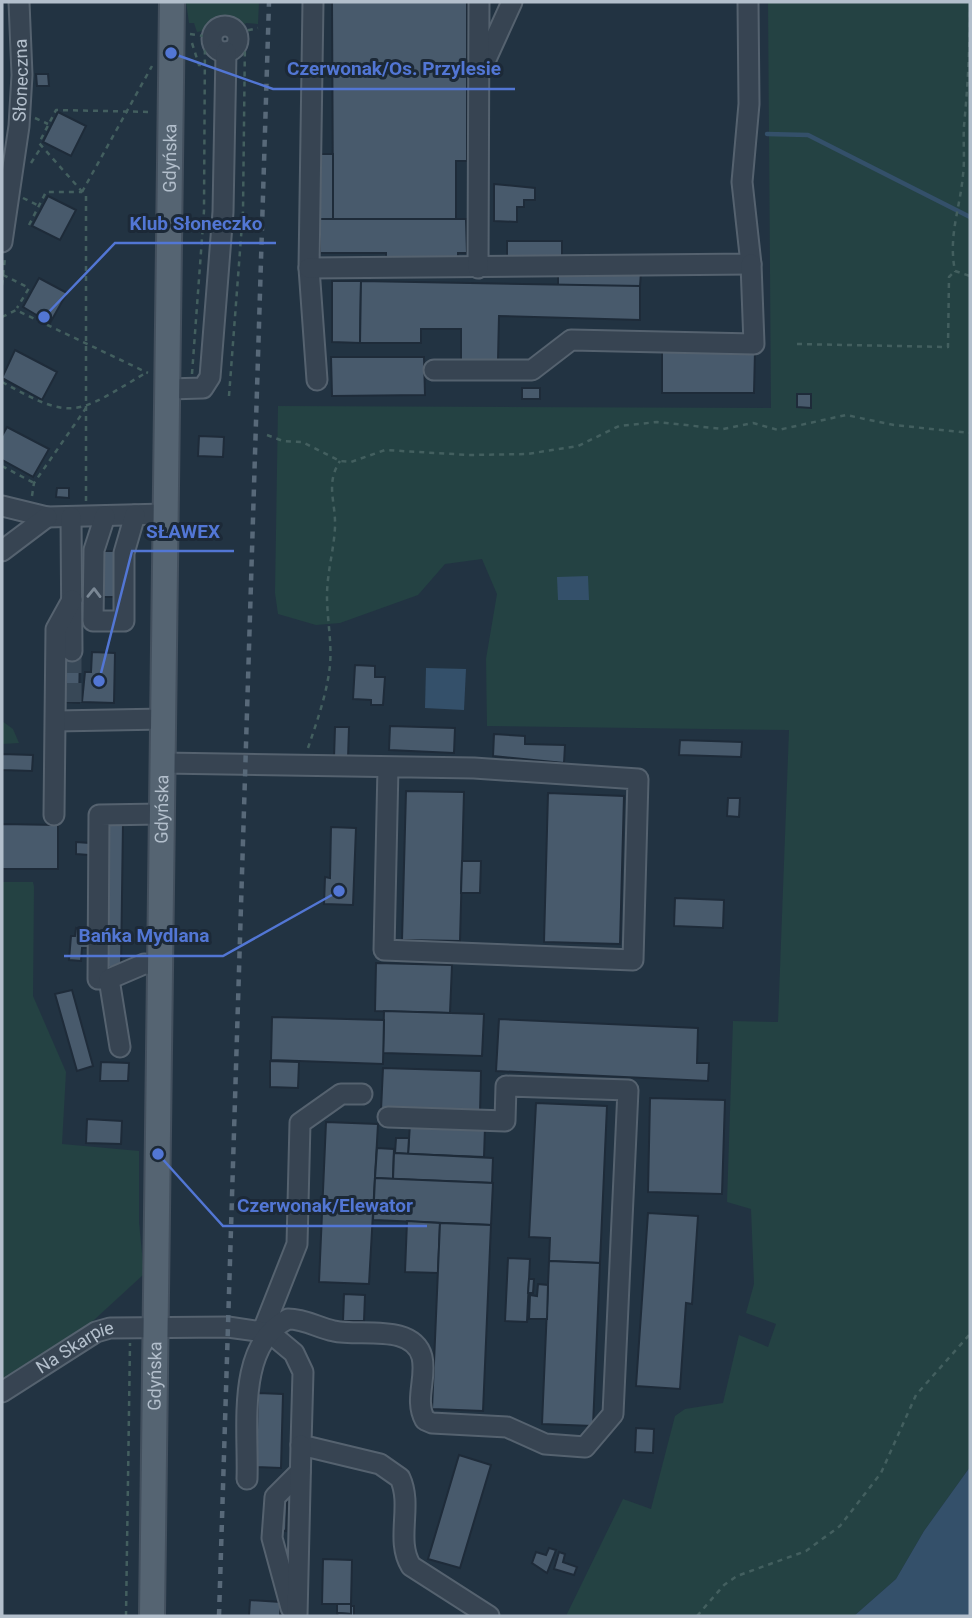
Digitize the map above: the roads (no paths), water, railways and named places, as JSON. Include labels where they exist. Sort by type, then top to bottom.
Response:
[{"type":"main road","name":"Gdyńska","points":[[152,1616],[164,719],[165,514],[161,381],[172,2]]},
{"type":"street","name":"Słoneczna","points":[[2,242],[3,214],[15,170],[19,127],[22,75],[19,2]]},
{"type":"street","points":[[313,2],[309,268],[317,380]]},
{"type":"street","points":[[478,268],[479,2]]},
{"type":"street","points":[[479,76],[512,2]]},
{"type":"street","points":[[434,370],[532,370],[570,340],[754,344],[751,264],[742,182],[749,104],[748,2]]},
{"type":"street","points":[[161,381],[203,388],[209,377],[223,212],[226,52]]},
{"type":"street","points":[[309,268],[751,264]]},
{"type":"street","points":[[2,506],[39,512],[105,516],[165,514]]},
{"type":"street","points":[[2,551],[39,512]]},
{"type":"street","points":[[72,651],[72,600],[79,513]]},
{"type":"street","points":[[105,516],[94,550],[93,621],[124,621],[124,553],[135,515]]},
{"type":"street","points":[[54,815],[66,715],[56,629],[72,600]]},
{"type":"street","points":[[66,715],[164,719]]},
{"type":"street","points":[[163,763],[474,768],[638,779],[633,960],[384,950],[388,767]]},
{"type":"street","points":[[160,965],[144,964],[109,979],[98,979],[99,816],[162,814]]},
{"type":"street","points":[[109,979],[120,1047]]},
{"type":"street","points":[[266,1331],[288,1319],[312,1322],[345,1333],[401,1336],[414,1345],[422,1357],[420,1412],[425,1420],[432,1423],[507,1427],[545,1444],[585,1447],[612,1414],[628,1090],[506,1086],[505,1121],[387,1117]]},
{"type":"street","points":[[247,1479],[250,1383],[255,1356],[298,1244],[300,1123],[341,1094],[362,1094]]},
{"type":"street","name":"Na Skarpie","points":[[2,1392],[96,1332],[118,1327],[266,1331]]},
{"type":"street","points":[[266,1331],[294,1353],[303,1372],[300,1472],[275,1497],[272,1538],[295,1616]]},
{"type":"street","points":[[301,1445],[380,1464],[400,1478],[405,1502],[406,1558],[411,1566],[489,1616]]},
{"type":"water","points":[[588,576],[589,600],[558,600],[557,577]]},
{"type":"water","points":[[426,668],[466,669],[464,710],[425,708]]},
{"type":"water","points":[[970,1467],[970,1616],[854,1616],[896,1579],[924,1531]]},
{"type":"waterway","points":[[767,134],[808,135],[970,217]]},
{"type":"tunnel","points":[[72,651],[72,702]]},
{"type":"railway","points":[[219,1616],[269,2]]},
{"type":"place","name":"Czerwonak/Os. Przylesie","points":[[171,53]]},
{"type":"place","name":"Klub Słoneczko","points":[[44,317]]},
{"type":"place","name":"SŁAWEX","points":[[99,681]]},
{"type":"place","name":"Bańka Mydlana","points":[[339,891]]},
{"type":"place","name":"Czerwonak/Elewator","points":[[158,1154]]}]
